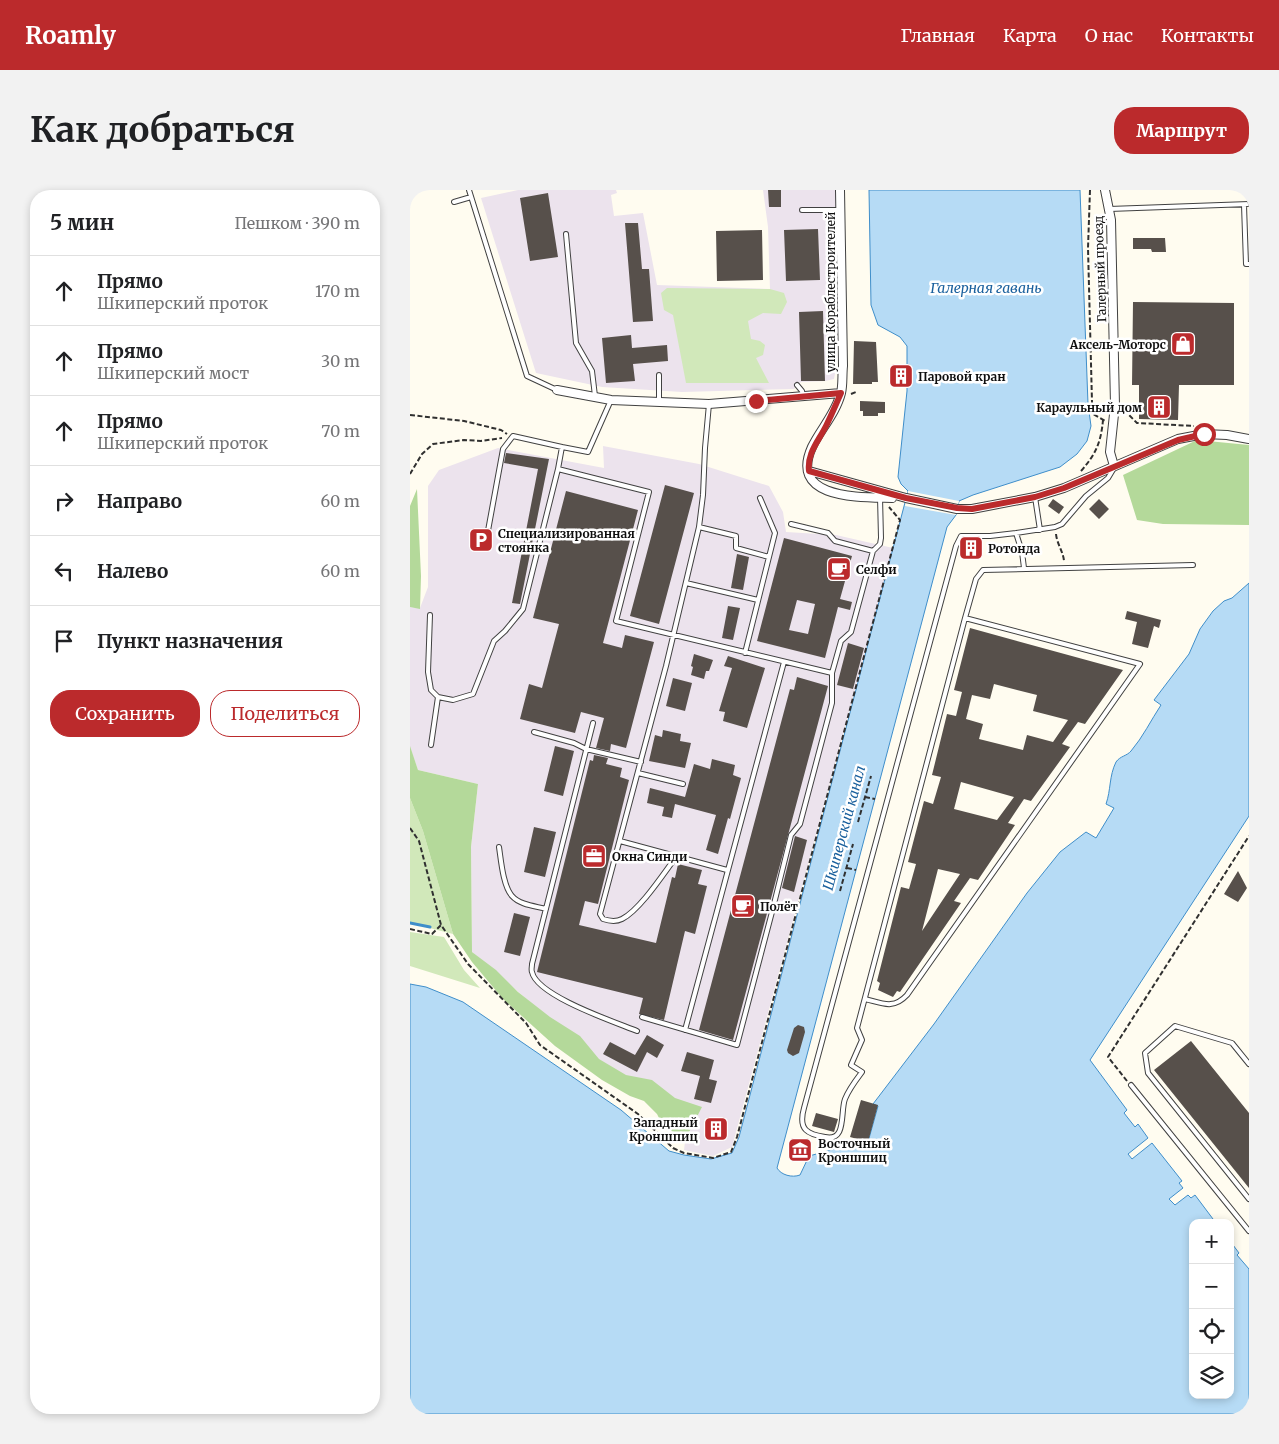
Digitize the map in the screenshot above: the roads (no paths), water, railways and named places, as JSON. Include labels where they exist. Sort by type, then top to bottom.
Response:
[{"type":"street","name":"улица Кораблестроителей","points":[[840,190],[843,366],[841,393]]},
{"type":"street","name":"Галерный проезд","points":[[1105,190],[1111,220],[1115,405],[1110,452],[1114,466]]},
{"type":"street","points":[[557,390],[611,400],[709,404],[841,393],[824,429],[812,447],[808,463],[812,480],[817,486],[848,496],[906,498]]},
{"type":"street","points":[[809,471],[906,498],[972,509],[1035,497],[1064,488],[1178,440],[1204,434],[1228,435],[1249,439]]},
{"type":"lane","points":[[469,190],[527,376],[557,390]]},
{"type":"lane","points":[[454,202],[471,197]]},
{"type":"lane","points":[[1244,204],[1247,236],[1246,264],[1249,264]]},
{"type":"lane","points":[[1109,209],[1249,204]]},
{"type":"lane","points":[[802,210],[841,210]]},
{"type":"lane","points":[[566,234],[576,343],[592,371],[595,398]]},
{"type":"lane","points":[[659,376],[659,403]]},
{"type":"lane","points":[[797,384],[803,396]]},
{"type":"lane","points":[[485,547],[503,449],[513,436],[588,452],[611,400]]},
{"type":"lane","points":[[676,857],[634,910],[622,919],[603,919],[600,914],[674,636],[699,527],[709,404]]},
{"type":"lane","points":[[430,615],[428,672],[431,690],[438,697],[453,700],[474,694],[494,641],[506,631],[524,609],[562,447]]},
{"type":"lane","points":[[1114,466],[1103,483],[1086,496],[1066,520],[1055,527],[990,536],[961,536],[956,546],[804,1108],[802,1123],[811,1134],[832,1138],[840,1131],[843,1121],[842,1108],[846,1097],[862,1072],[851,1065],[862,1040],[858,1028],[976,579],[979,574],[983,570],[1024,568],[1192,565]]},
{"type":"lane","points":[[558,469],[649,492],[616,621],[832,673]]},
{"type":"lane","points":[[642,1017],[737,1045],[791,835],[800,824],[832,703],[832,673],[841,641],[851,632],[873,551],[880,544],[880,497]]},
{"type":"lane","points":[[1035,497],[1040,530]]},
{"type":"lane","points":[[745,652],[775,533],[760,498]]},
{"type":"lane","points":[[791,524],[828,533],[835,540],[873,551]]},
{"type":"lane","points":[[699,527],[736,536],[736,548],[769,557]]},
{"type":"lane","points":[[1016,533],[1022,552],[1024,568]]},
{"type":"lane","points":[[686,583],[758,600]]},
{"type":"lane","points":[[865,999],[893,1005],[901,1002],[907,996],[1140,664],[966,618]]},
{"type":"lane","points":[[685,1030],[784,662]]},
{"type":"lane","points":[[431,745],[438,697]]},
{"type":"lane","points":[[593,723],[532,964],[532,973],[553,995],[637,1031]]},
{"type":"lane","points":[[534,732],[574,743],[586,749],[641,762]]},
{"type":"lane","points":[[638,773],[683,784]]},
{"type":"lane","points":[[620,842],[727,870]]},
{"type":"lane","points":[[499,847],[507,888],[513,898],[523,903],[546,909]]},
{"type":"lane","points":[[1249,1064],[1232,1043],[1175,1026],[1145,1053],[1148,1073],[1249,1199]]},
{"type":"lane","points":[[1130,1085],[1249,1231]]},
{"type":"water","points":[[869,190],[1080,190],[1088,404],[1091,426],[1087,441],[1077,454],[1060,467],[959,501],[956,515],[947,527],[777,1168],[787,1175],[800,1175],[809,1156],[846,1146],[860,1139],[868,1142],[878,1106],[873,1104],[934,1024],[1027,893],[1060,852],[1086,832],[1096,838],[1114,808],[1106,804],[1112,772],[1116,762],[1131,751],[1143,734],[1161,705],[1154,700],[1189,654],[1200,629],[1213,611],[1249,583],[1249,816],[1090,1060],[1127,1110],[1124,1113],[1135,1127],[1138,1124],[1148,1138],[1128,1154],[1132,1159],[1152,1143],[1182,1181],[1179,1183],[1183,1188],[1169,1199],[1175,1205],[1188,1195],[1191,1198],[1195,1195],[1213,1219],[1189,1219],[1189,1399],[1234,1399],[1234,1246],[1239,1253],[1237,1255],[1249,1269],[1249,1414],[410,1414],[410,984],[426,987],[463,1002],[621,1110],[669,1151],[711,1159],[732,1153],[739,1137],[908,491],[901,484],[898,477],[907,391],[907,346],[900,337],[878,325],[871,305]]},
{"type":"waterway","points":[[410,923],[430,927]]},
{"type":"place","name":"Аксель-Моторс","points":[[1183,344]]},
{"type":"place","name":"Паровой кран","points":[[901,376]]},
{"type":"place","name":"Караульный дом","points":[[1159,407]]},
{"type":"place","name":"Специализированная стоянка","points":[[481,540]]},
{"type":"place","name":"Ротонда","points":[[971,548]]},
{"type":"place","name":"Селфи","points":[[839,569]]},
{"type":"place","name":"Окна Синди","points":[[594,856]]},
{"type":"place","name":"Полёт","points":[[743,906]]},
{"type":"place","name":"Западный Кроншпиц","points":[[716,1129]]},
{"type":"place","name":"Восточный Кроншпиц","points":[[800,1150]]},
{"type":"water label","name":"Галерная гавань","points":[[986,288]]},
{"type":"water label","name":"Шкиперский канал","points":[[844,828]]}]
